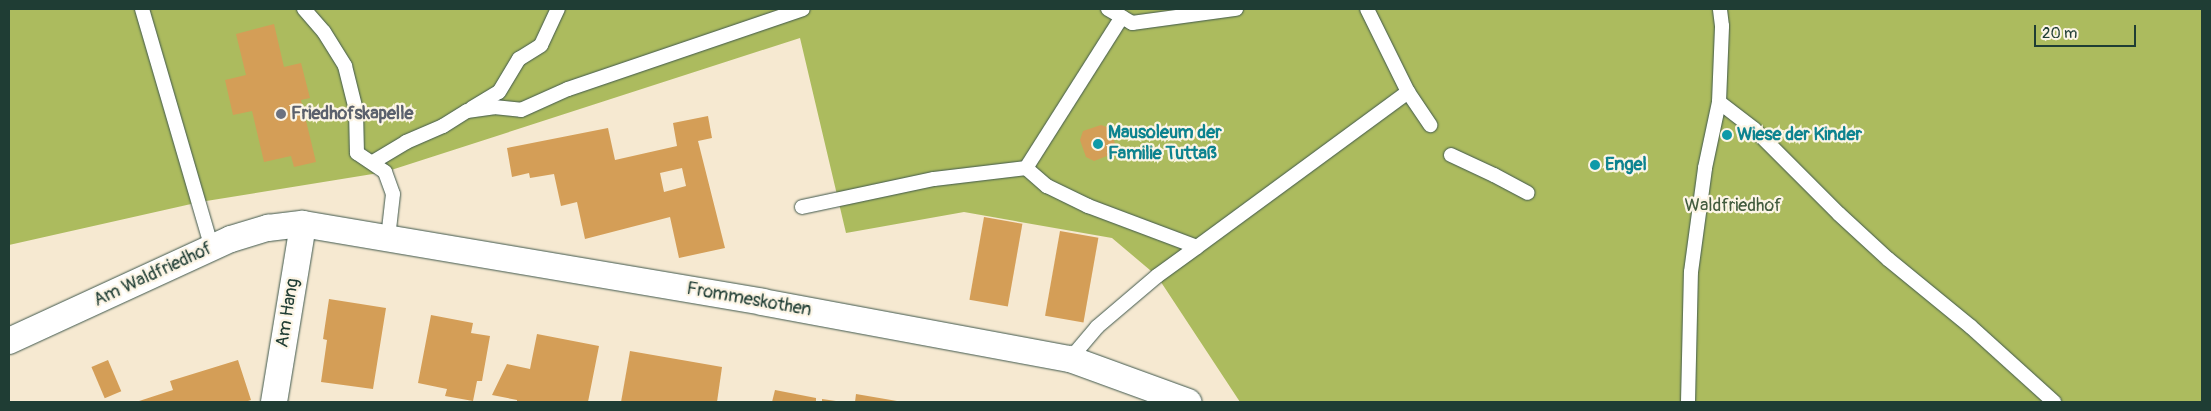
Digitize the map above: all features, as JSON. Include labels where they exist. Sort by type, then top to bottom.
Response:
[{"type":"street","name":"Am Waldfriedhof","points":[[9,341],[231,239],[268,228],[303,224]]},
{"type":"street","name":"Frommeskothen","points":[[303,224],[762,302],[1070,359],[1188,402]]},
{"type":"street","name":"Am Hang","points":[[274,402],[303,224]]},
{"type":"lane","points":[[142,9],[212,248]]},
{"type":"lane","points":[[304,9],[324,32],[344,66],[356,110],[357,153],[373,162],[385,172],[393,194],[388,238]]},
{"type":"lane","points":[[373,162],[406,142],[443,126],[498,92],[519,59],[541,45],[558,9]]},
{"type":"lane","points":[[467,111],[494,107],[521,110],[568,89],[803,9]]},
{"type":"lane","points":[[1108,9],[1132,23],[1236,9]]},
{"type":"lane","points":[[1367,9],[1408,92],[1430,125]]},
{"type":"lane","points":[[1688,402],[1689,316],[1694,240],[1705,168],[1719,102],[1722,26],[1720,9]]},
{"type":"lane","points":[[1026,168],[1122,17]]},
{"type":"lane","points":[[1070,359],[1097,327],[1157,276],[1408,92]]},
{"type":"lane","points":[[1719,102],[1754,129],[1839,214],[1888,259],[1971,327],[2054,402]]},
{"type":"lane","points":[[1451,155],[1528,193]]},
{"type":"lane","points":[[802,207],[934,179],[1026,168],[1047,186],[1088,206],[1198,247]]},
{"type":"green space","name":"Waldfriedhof","points":[[9,9],[2202,9],[2202,402],[1240,402],[1157,276],[1112,238],[964,212],[846,233],[800,38],[385,172],[200,202],[9,245]]},
{"type":"building","points":[[274,24],[284,67],[301,63],[310,98],[301,100],[316,162],[294,167],[291,156],[264,162],[252,111],[233,115],[225,80],[246,75],[236,34]]},
{"type":"building","points":[[708,116],[712,138],[698,141],[725,248],[679,258],[670,217],[585,239],[577,202],[561,206],[554,174],[530,178],[529,173],[512,177],[507,148],[608,128],[615,160],[677,146],[673,123]],"holes":[[[682,168],[686,186],[664,192],[660,173]]]},
{"type":"building","name":"Mausoleum der Familie Tuttaß","points":[[1101,125],[1110,128],[1116,147],[1112,154],[1094,161],[1086,157],[1080,140],[1083,131]]},
{"type":"building","points":[[984,217],[1022,224],[1008,306],[969,300]]},
{"type":"building","points":[[1060,231],[1098,238],[1083,322],[1045,316]]},
{"type":"building","points":[[329,299],[386,308],[373,389],[321,382],[327,340],[323,339]]},
{"type":"building","points":[[431,315],[473,323],[471,333],[490,336],[482,381],[477,381],[473,401],[445,396],[447,389],[418,383]]},
{"type":"building","points":[[537,334],[599,346],[588,402],[517,402],[517,400],[492,395],[507,364],[530,369]]},
{"type":"building","points":[[630,351],[722,367],[717,402],[621,402]]},
{"type":"building","points":[[108,360],[121,391],[105,398],[91,367]]},
{"type":"building","points":[[238,360],[251,400],[245,402],[136,402],[173,390],[170,381]]},
{"type":"building","points":[[775,390],[816,398],[816,402],[772,402]]},
{"type":"building","points":[[856,394],[897,401],[897,402],[855,402]]},
{"type":"building","points":[[822,399],[836,401],[836,402],[822,402]]},
{"type":"place","name":"Friedhofskapelle","points":[[281,114]]},
{"type":"place","name":"Wiese der Kinder","points":[[1727,135]]},
{"type":"place","name":"Mausoleum der Familie Tuttaß","points":[[1098,144]]},
{"type":"place","name":"Engel","points":[[1595,165]]}]
